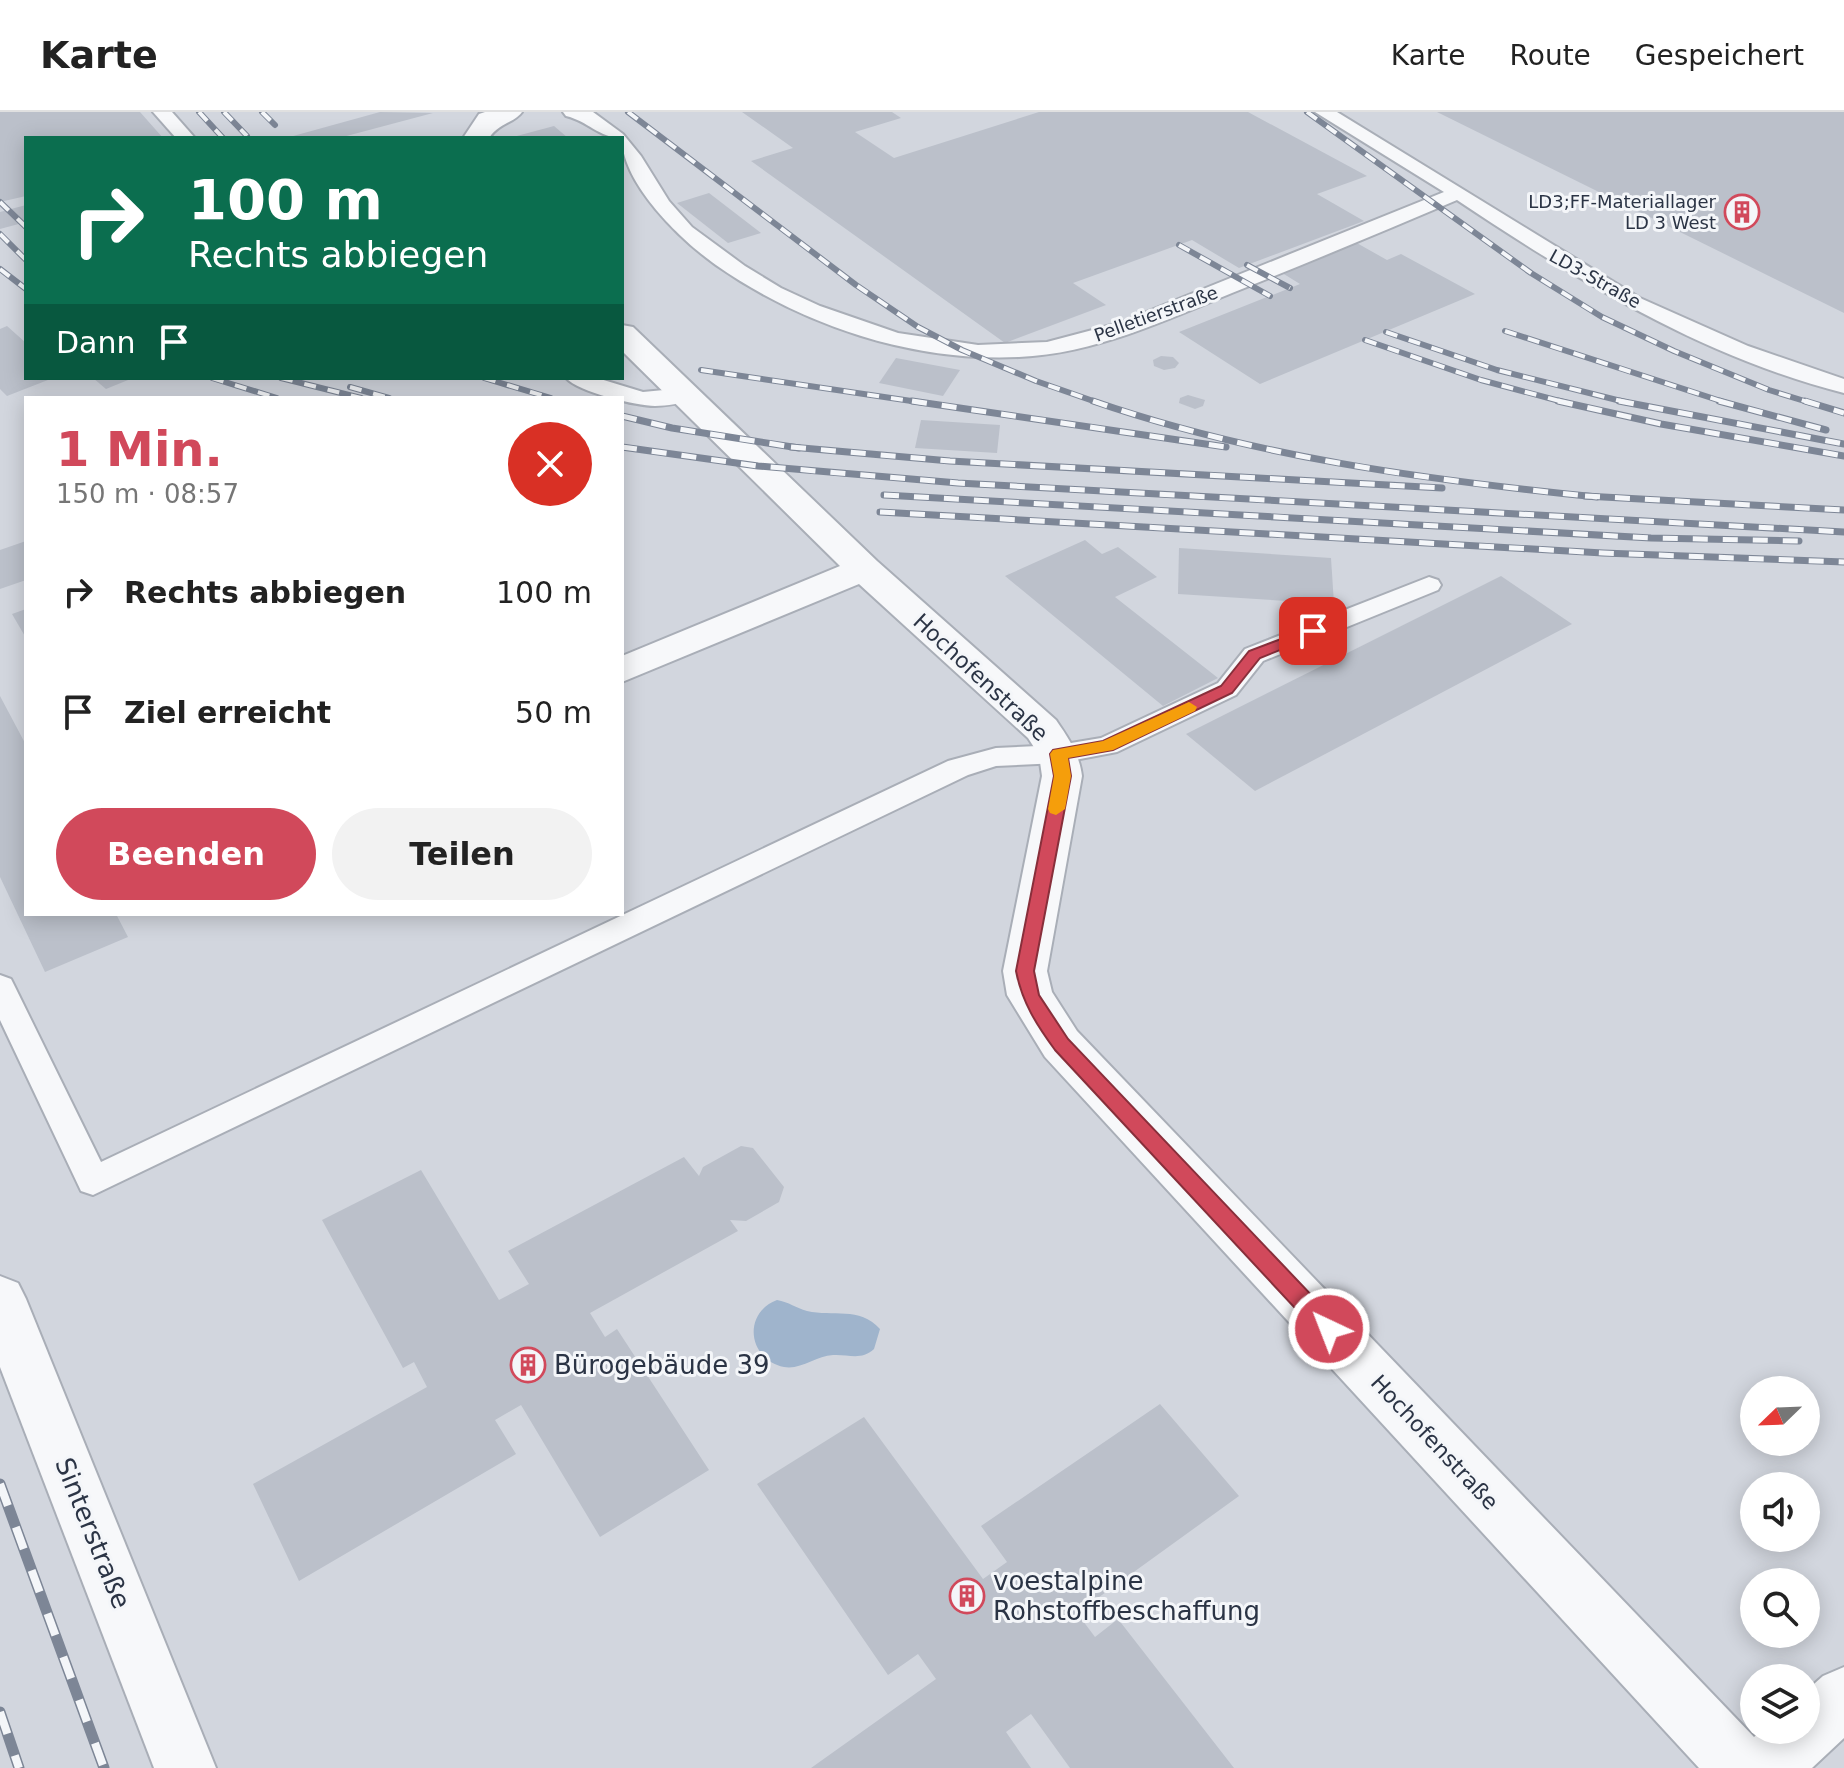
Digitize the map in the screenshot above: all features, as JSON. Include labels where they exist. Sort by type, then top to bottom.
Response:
[{"type":"street","points":[[477,136],[488,120],[510,112]]},
{"type":"street","name":"Hochofenstraße","points":[[624,336],[864,569],[1042,729],[1059,754],[1062,776],[1025,971],[1030,995],[1041,1018],[1072,1056],[1741,1768]]},
{"type":"street","points":[[624,669],[864,569]]},
{"type":"street","name":"Sinterstraße","points":[[0,1299],[185,1768]]},
{"type":"street","points":[[1766,1768],[1844,1697]]},
{"type":"lane","points":[[162,112],[184,136]]},
{"type":"lane","points":[[572,112],[586,115],[614,136]]},
{"type":"lane","name":"LD3-Straße","points":[[1324,112],[1633,302],[1740,351],[1844,386]]},
{"type":"lane","name":"Pelletierstraße","points":[[624,146],[660,202],[702,245],[765,288],[830,317],[891,336],[961,350],[1021,351],[1089,339],[1161,315],[1458,193]]},
{"type":"lane","points":[[583,380],[643,401],[663,401],[685,395]]},
{"type":"lane","points":[[0,987],[93,1181],[958,768],[996,757],[1059,754],[1107,746],[1227,689],[1254,655],[1429,585]]},
{"type":"shaded area","points":[[0,112],[1844,112],[1844,1768],[0,1768]]},
{"type":"water","points":[[777,1300],[817,1313],[863,1317],[880,1329],[874,1349],[864,1355],[827,1356],[790,1367],[772,1363],[757,1346],[754,1325],[766,1306]]},
{"type":"building","points":[[0,112],[140,112],[161,136],[24,136],[24,196],[0,202]]},
{"type":"building","points":[[380,112],[433,113],[347,136],[293,136]]},
{"type":"building","points":[[742,112],[892,112],[901,118],[855,132],[894,158],[1039,112],[1248,112],[1367,176],[1317,194],[1364,221],[1239,268],[1192,240],[1073,283],[1106,305],[1005,343],[751,161],[793,148]]},
{"type":"building","name":"LD3;FF-Materiallager LD 3 West","points":[[1437,112],[1844,112],[1844,313]]},
{"type":"building","points":[[554,126],[566,136],[517,136]]},
{"type":"building","points":[[709,193],[761,233],[728,243],[677,203]]},
{"type":"building","points":[[24,206],[24,223],[0,229],[0,212]]},
{"type":"building","points":[[1355,242],[1387,260],[1401,254],[1475,294],[1260,384],[1179,332],[1300,284],[1279,271]]},
{"type":"building","points":[[7,326],[24,341],[24,380],[48,380],[7,396],[0,389],[0,329]]},
{"type":"building","points":[[1161,356],[1173,357],[1179,363],[1175,368],[1164,370],[1154,366],[1153,360]]},
{"type":"building","points":[[896,358],[960,370],[943,396],[879,383]]},
{"type":"building","points":[[95,380],[128,380],[106,389]]},
{"type":"building","points":[[1188,395],[1205,400],[1203,406],[1195,409],[1179,403],[1180,398]]},
{"type":"building","points":[[921,420],[1000,425],[997,453],[915,448]]},
{"type":"building","points":[[1085,540],[1102,554],[1118,547],[1157,577],[1115,597],[1218,678],[1163,706],[1005,576]]},
{"type":"building","points":[[24,542],[24,581],[0,589],[0,550]]},
{"type":"building","points":[[1179,548],[1331,558],[1334,604],[1178,594]]},
{"type":"building","points":[[1501,576],[1572,624],[1255,791],[1186,734]]},
{"type":"building","points":[[24,610],[24,635],[12,614]]},
{"type":"building","points":[[0,696],[24,741],[24,916],[117,916],[128,937],[45,972],[0,877]]},
{"type":"building","name":"Bürogebäude 39","points":[[741,1146],[753,1148],[784,1187],[779,1202],[746,1221],[730,1220],[738,1231],[590,1313],[605,1337],[617,1329],[709,1470],[600,1537],[521,1405],[495,1420],[516,1454],[299,1581],[253,1484],[427,1387],[414,1362],[403,1368],[322,1220],[421,1170],[499,1300],[529,1284],[508,1251],[684,1157],[699,1176],[703,1167]]},
{"type":"building","name":"voestalpine Rohstoffbeschaffung","points":[[1160,1404],[1239,1496],[1077,1613],[1095,1637],[1118,1619],[1234,1768],[1070,1768],[1031,1714],[1006,1732],[1031,1768],[811,1768],[936,1679],[918,1654],[888,1675],[757,1484],[864,1417],[983,1579],[1007,1562],[981,1526]]},
{"type":"railway","points":[[199,112],[221,136]]},
{"type":"railway","points":[[224,112],[247,136]]},
{"type":"railway","points":[[262,112],[275,125]]},
{"type":"railway","points":[[628,112],[856,285],[918,327],[962,350],[1097,402]]},
{"type":"railway","points":[[1307,112],[1531,273],[1602,317],[1674,351],[1769,390],[1811,403]]},
{"type":"railway","points":[[0,202],[24,225]]},
{"type":"railway","points":[[0,234],[24,258]]},
{"type":"railway","points":[[1179,245],[1270,296]]},
{"type":"railway","points":[[1247,265],[1290,288]]},
{"type":"railway","points":[[0,269],[24,287]]},
{"type":"railway","points":[[1505,331],[1727,403]]},
{"type":"railway","points":[[1386,332],[1497,370],[1627,403]]},
{"type":"railway","points":[[1365,340],[1481,380],[1567,403]]},
{"type":"railway","points":[[701,370],[925,403]]},
{"type":"railway","points":[[218,380],[270,396]]},
{"type":"railway","points":[[289,380],[353,396]]},
{"type":"railway","points":[[491,380],[544,396]]},
{"type":"railway","points":[[350,387],[382,396]]},
{"type":"railway","points":[[912,401],[1226,447]]},
{"type":"railway","points":[[1093,401],[1097,402]]},
{"type":"railway","points":[[1558,401],[1661,424],[1844,456]]},
{"type":"railway","points":[[1619,401],[1627,403]]},
{"type":"railway","points":[[1719,401],[1826,430]]},
{"type":"railway","points":[[1805,401],[1844,413]]},
{"type":"railway","points":[[1097,402],[1216,437],[1342,464],[1469,483],[1591,496]]},
{"type":"railway","points":[[1627,403],[1844,444]]},
{"type":"railway","points":[[624,416],[672,428],[795,447]]},
{"type":"railway","points":[[624,447],[758,466],[958,483],[1844,532]]},
{"type":"railway","points":[[795,447],[950,461],[1442,488]]},
{"type":"railway","points":[[795,447],[799,448]]},
{"type":"railway","points":[[884,495],[1651,538],[1799,541]]},
{"type":"railway","points":[[1585,496],[1591,496]]},
{"type":"railway","points":[[1591,496],[1844,510]]},
{"type":"railway","points":[[1591,496],[1597,497]]},
{"type":"railway","points":[[880,512],[1603,553],[1844,562]]},
{"type":"railway","points":[[0,1484],[104,1768]]},
{"type":"railway","points":[[0,1712],[19,1768]]},
{"type":"slow traffic","points":[[1056,809],[1062,776],[1059,754],[1107,746],[1189,707]]},
{"type":"place","name":"LD3;FF-Materiallager LD 3 West","points":[[1742,212]]},
{"type":"place","name":"Bürogebäude 39","points":[[528,1365]]},
{"type":"place","name":"voestalpine Rohstoffbeschaffung","points":[[967,1596]]},
{"type":"route","points":[[1313,631],[1254,655],[1227,689],[1107,746],[1059,754],[1062,776],[1025,971],[1030,995],[1041,1018],[1061,1044],[1329,1329]]}]
